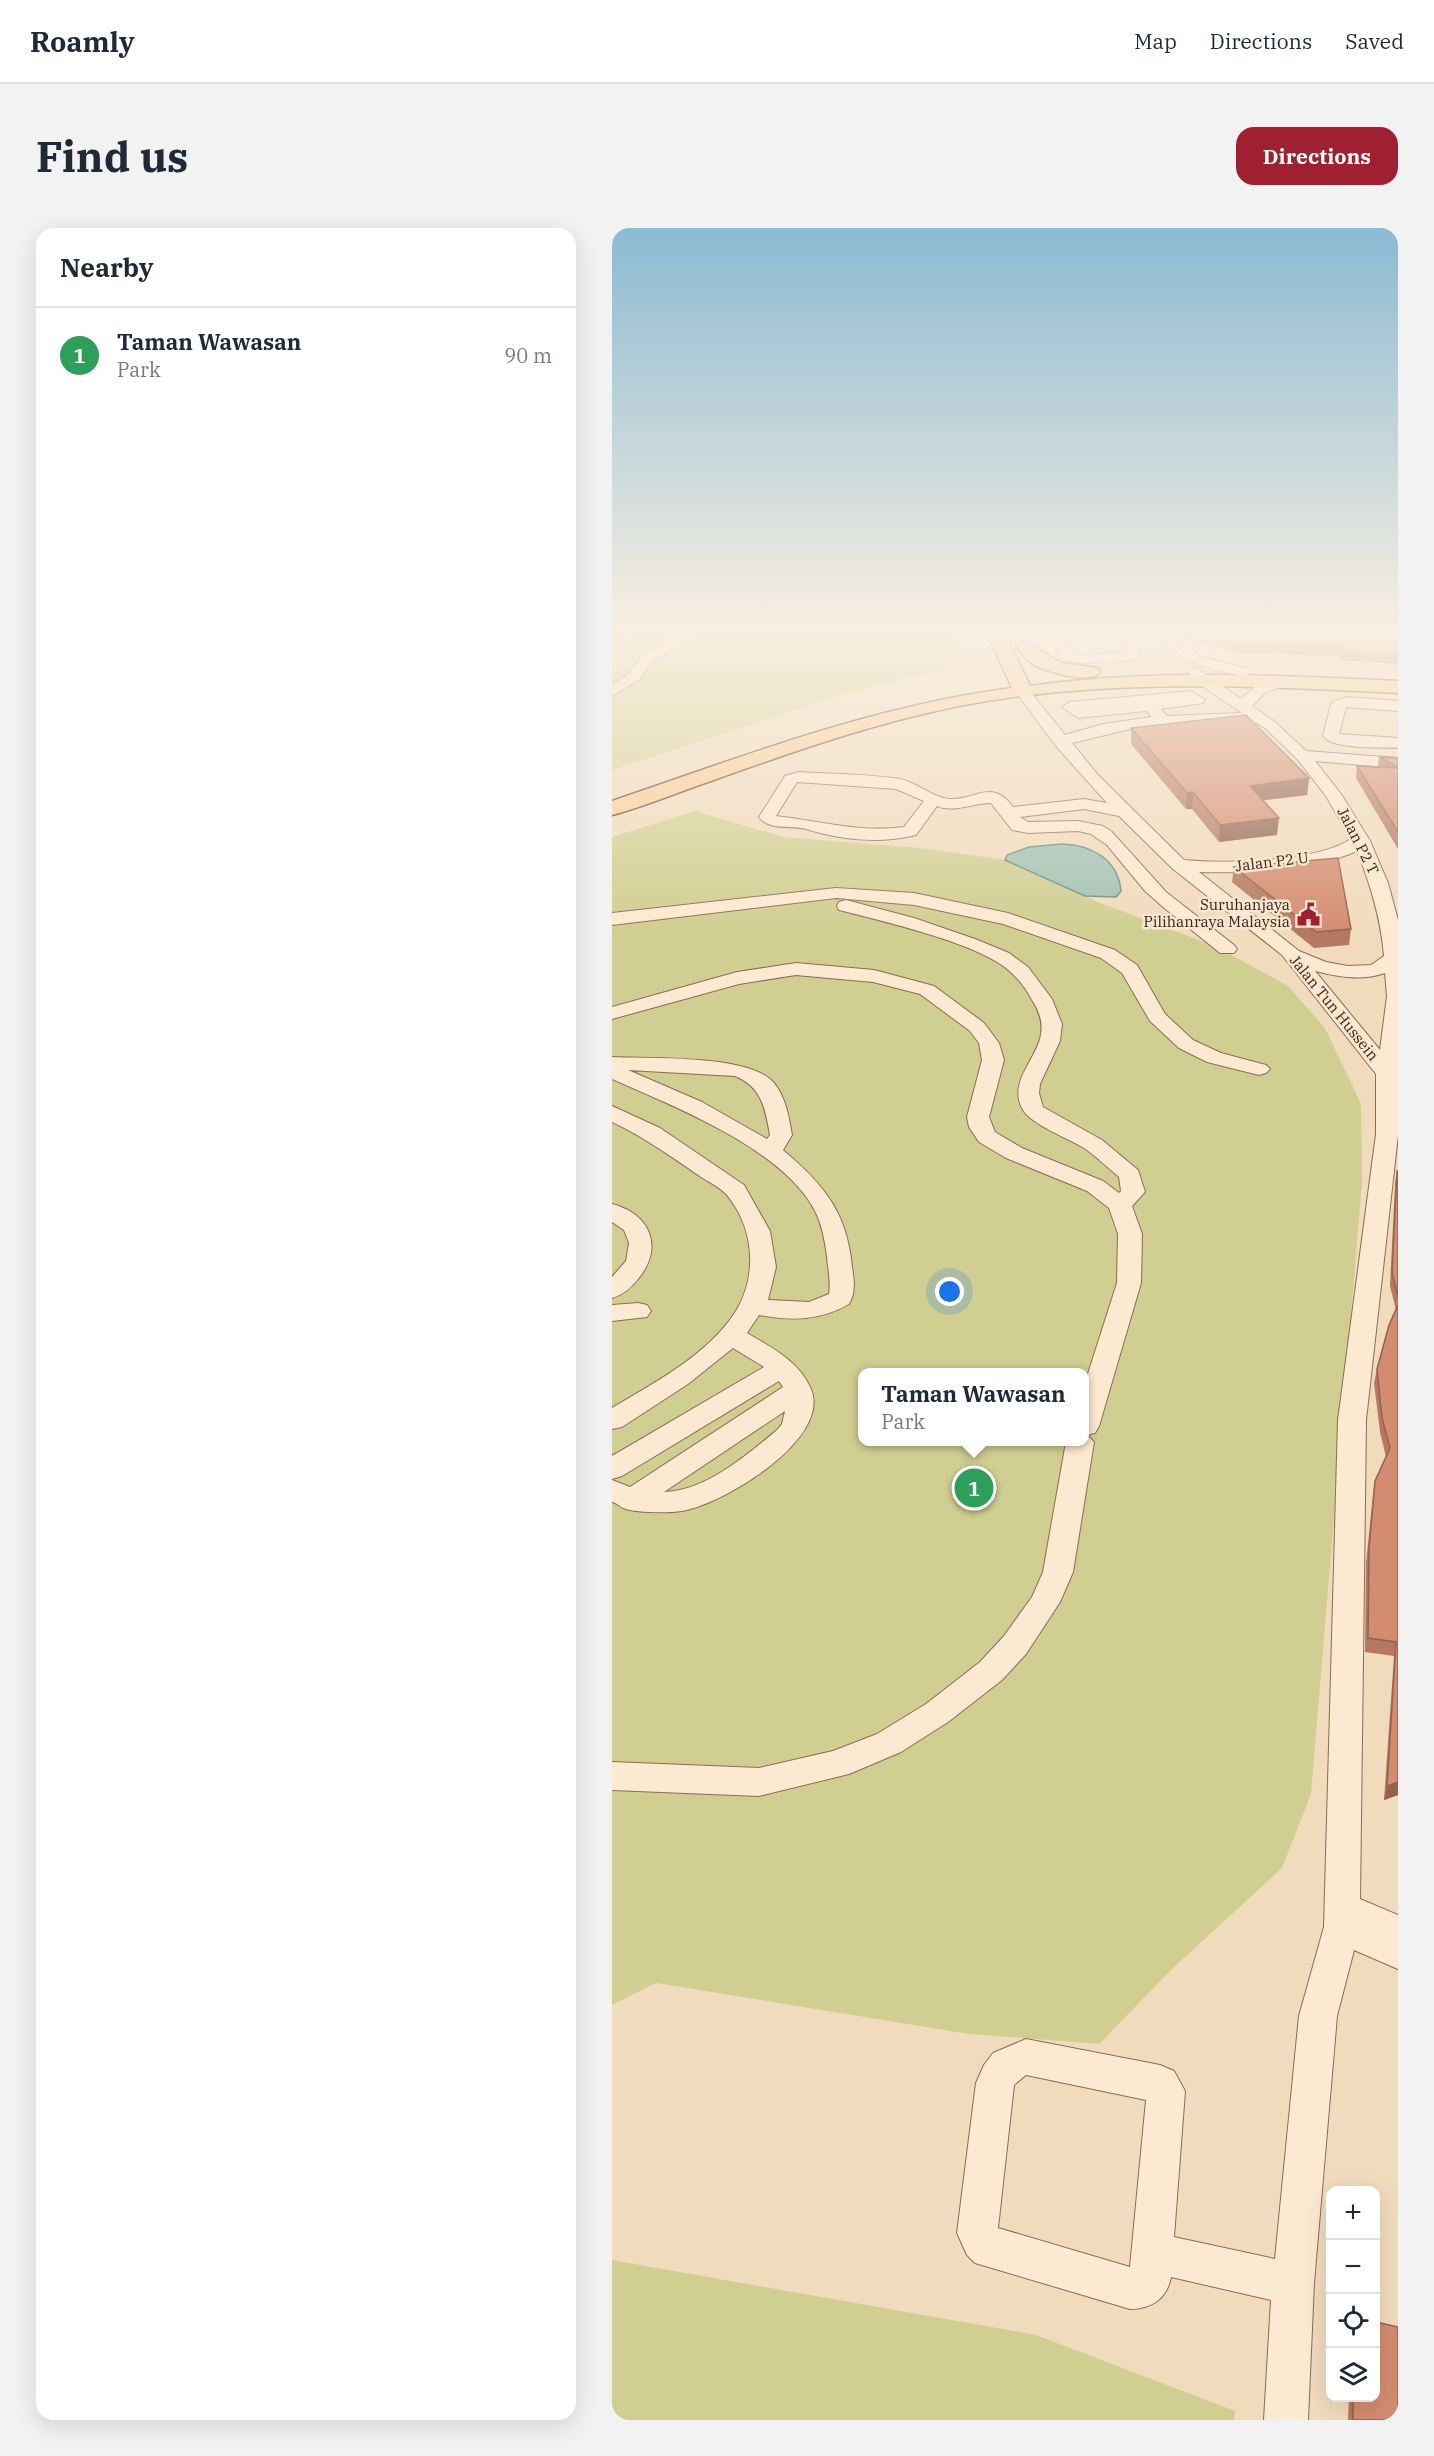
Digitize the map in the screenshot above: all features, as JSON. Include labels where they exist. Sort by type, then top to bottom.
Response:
[{"type":"main road","points":[[612,791],[801,731]]},
{"type":"main road","points":[[612,808],[841,731]]},
{"type":"street","name":"Jalan Tun Hussein","points":[[1053,731],[1087,773],[1179,865],[1288,951],[1392,1073]]},
{"type":"street","points":[[1061,742],[1084,731]]},
{"type":"street","name":"Jalan P2 T","points":[[1276,731],[1302,755],[1318,775],[1361,841],[1390,892],[1397,996],[1387,1134],[1352,1419],[1342,1917],[1318,2016],[1293,2283],[1286,2420]]},
{"type":"street","points":[[1333,731],[1331,738],[1398,743]]},
{"type":"street","points":[[1302,755],[1398,763]]},
{"type":"street","points":[[1318,775],[1340,763],[1354,760]]},
{"type":"street","points":[[1070,804],[1090,792],[1093,784],[1087,773]]},
{"type":"street","points":[[934,799],[910,831],[884,834],[820,830],[812,825],[771,820],[766,817],[791,779],[799,777],[899,784],[949,805],[976,798],[993,798],[999,800],[1013,822],[1025,827],[1082,827],[1100,832],[1114,843],[1152,887],[1227,949]]},
{"type":"street","points":[[1009,813],[1070,804],[1084,804],[1125,812]]},
{"type":"street","name":"Jalan P2 U","points":[[1179,865],[1220,869],[1320,856],[1351,850],[1361,841]]},
{"type":"street","points":[[612,919],[836,893],[914,899],[1008,919],[1108,954],[1130,969],[1157,1017],[1186,1044],[1214,1058],[1259,1069]]},
{"type":"street","points":[[794,897],[828,902],[917,924],[988,951],[1015,965],[1036,990],[1053,1017],[1051,1038],[1044,1059],[1027,1085],[1029,1104],[1034,1111],[1094,1145],[1130,1175],[1133,1192],[1120,1205]]},
{"type":"street","points":[[1288,951],[1323,969],[1355,972],[1382,967],[1395,955]]},
{"type":"street","points":[[612,1013],[737,978],[796,969],[874,976],[927,990],[977,1027],[989,1043],[993,1060],[978,1117],[980,1127],[987,1137],[1014,1153],[1095,1186],[1120,1205],[1130,1234],[1129,1283],[1089,1413]]},
{"type":"street","points":[[612,1063],[709,1068],[753,1075],[769,1089],[775,1103],[781,1135],[771,1151]]},
{"type":"street","points":[[612,1071],[694,1107],[771,1151],[804,1178],[827,1208],[836,1227],[842,1290],[840,1298],[832,1303],[792,1313],[756,1306]]},
{"type":"street","points":[[612,1113],[652,1132],[736,1190],[746,1203],[762,1242],[765,1262],[763,1285],[756,1306],[711,1356],[612,1420]]},
{"type":"street","points":[[612,1211],[633,1226],[640,1238],[640,1259],[633,1274],[612,1290]]},
{"type":"street","points":[[612,1313],[638,1311]]},
{"type":"street","points":[[621,1495],[660,1502],[693,1499],[763,1458],[793,1428],[799,1406],[798,1390],[783,1367],[731,1335]]},
{"type":"street","points":[[612,1469],[783,1367]]},
{"type":"street","points":[[621,1495],[798,1390]]},
{"type":"street","points":[[612,1776],[759,1782],[837,1764],[889,1743],[938,1713],[991,1671],[1015,1645],[1045,1602],[1058,1572],[1079,1446]]},
{"type":"street","points":[[1342,1917],[1398,1932]]},
{"type":"street","points":[[1342,1917],[1398,1953]]},
{"type":"street","points":[[1026,2057],[1160,2084],[1166,2091],[1154,2252],[1150,2282],[1142,2288],[1130,2288],[990,2248],[981,2241],[977,2233],[995,2083],[998,2075],[1014,2059],[1026,2057]]},
{"type":"street","points":[[1154,2252],[1210,2267],[1293,2283]]},
{"type":"shaded area","points":[[612,731],[730,731],[612,770]]},
{"type":"shaded area","points":[[695,811],[783,837],[920,848],[1005,860],[1098,902],[1217,947],[1288,986],[1325,1028],[1361,1104],[1362,1183],[1311,1794],[1282,1868],[1173,1968],[1099,2044],[969,2034],[656,1983],[612,2005],[612,837]]},
{"type":"shaded area","points":[[1062,844],[1083,847],[1109,862],[1119,880],[1121,891],[1116,897],[1085,896],[1005,860],[1007,855],[1029,847]]},
{"type":"shaded area","points":[[612,2260],[1036,2335],[1235,2411],[1234,2420],[612,2420]]},
{"type":"building","points":[[1134,731],[1262,731],[1309,778],[1250,786],[1279,818],[1220,825],[1193,792],[1187,793]]},
{"type":"building","points":[[1379,757],[1398,758],[1398,767]]},
{"type":"building","points":[[1357,766],[1398,768],[1398,832]]},
{"type":"building","points":[[1338,858],[1351,929],[1316,932],[1234,867]]},
{"type":"building","points":[[1398,1171],[1398,1296],[1392,1273]]},
{"type":"building","points":[[1398,1305],[1398,1782],[1387,1786],[1396,1642],[1368,1638],[1369,1549],[1375,1481],[1390,1448],[1382,1418],[1377,1369],[1389,1325]]},
{"type":"building","points":[[1380,2323],[1398,2327],[1398,2420],[1353,2420],[1353,2402],[1380,2402]]},
{"type":"place","name":"Suruhanjaya Pilihanraya Malaysia","points":[[1308,914]]},
{"type":"place","name":"Taman Wawasan","points":[[974,1488]]}]
